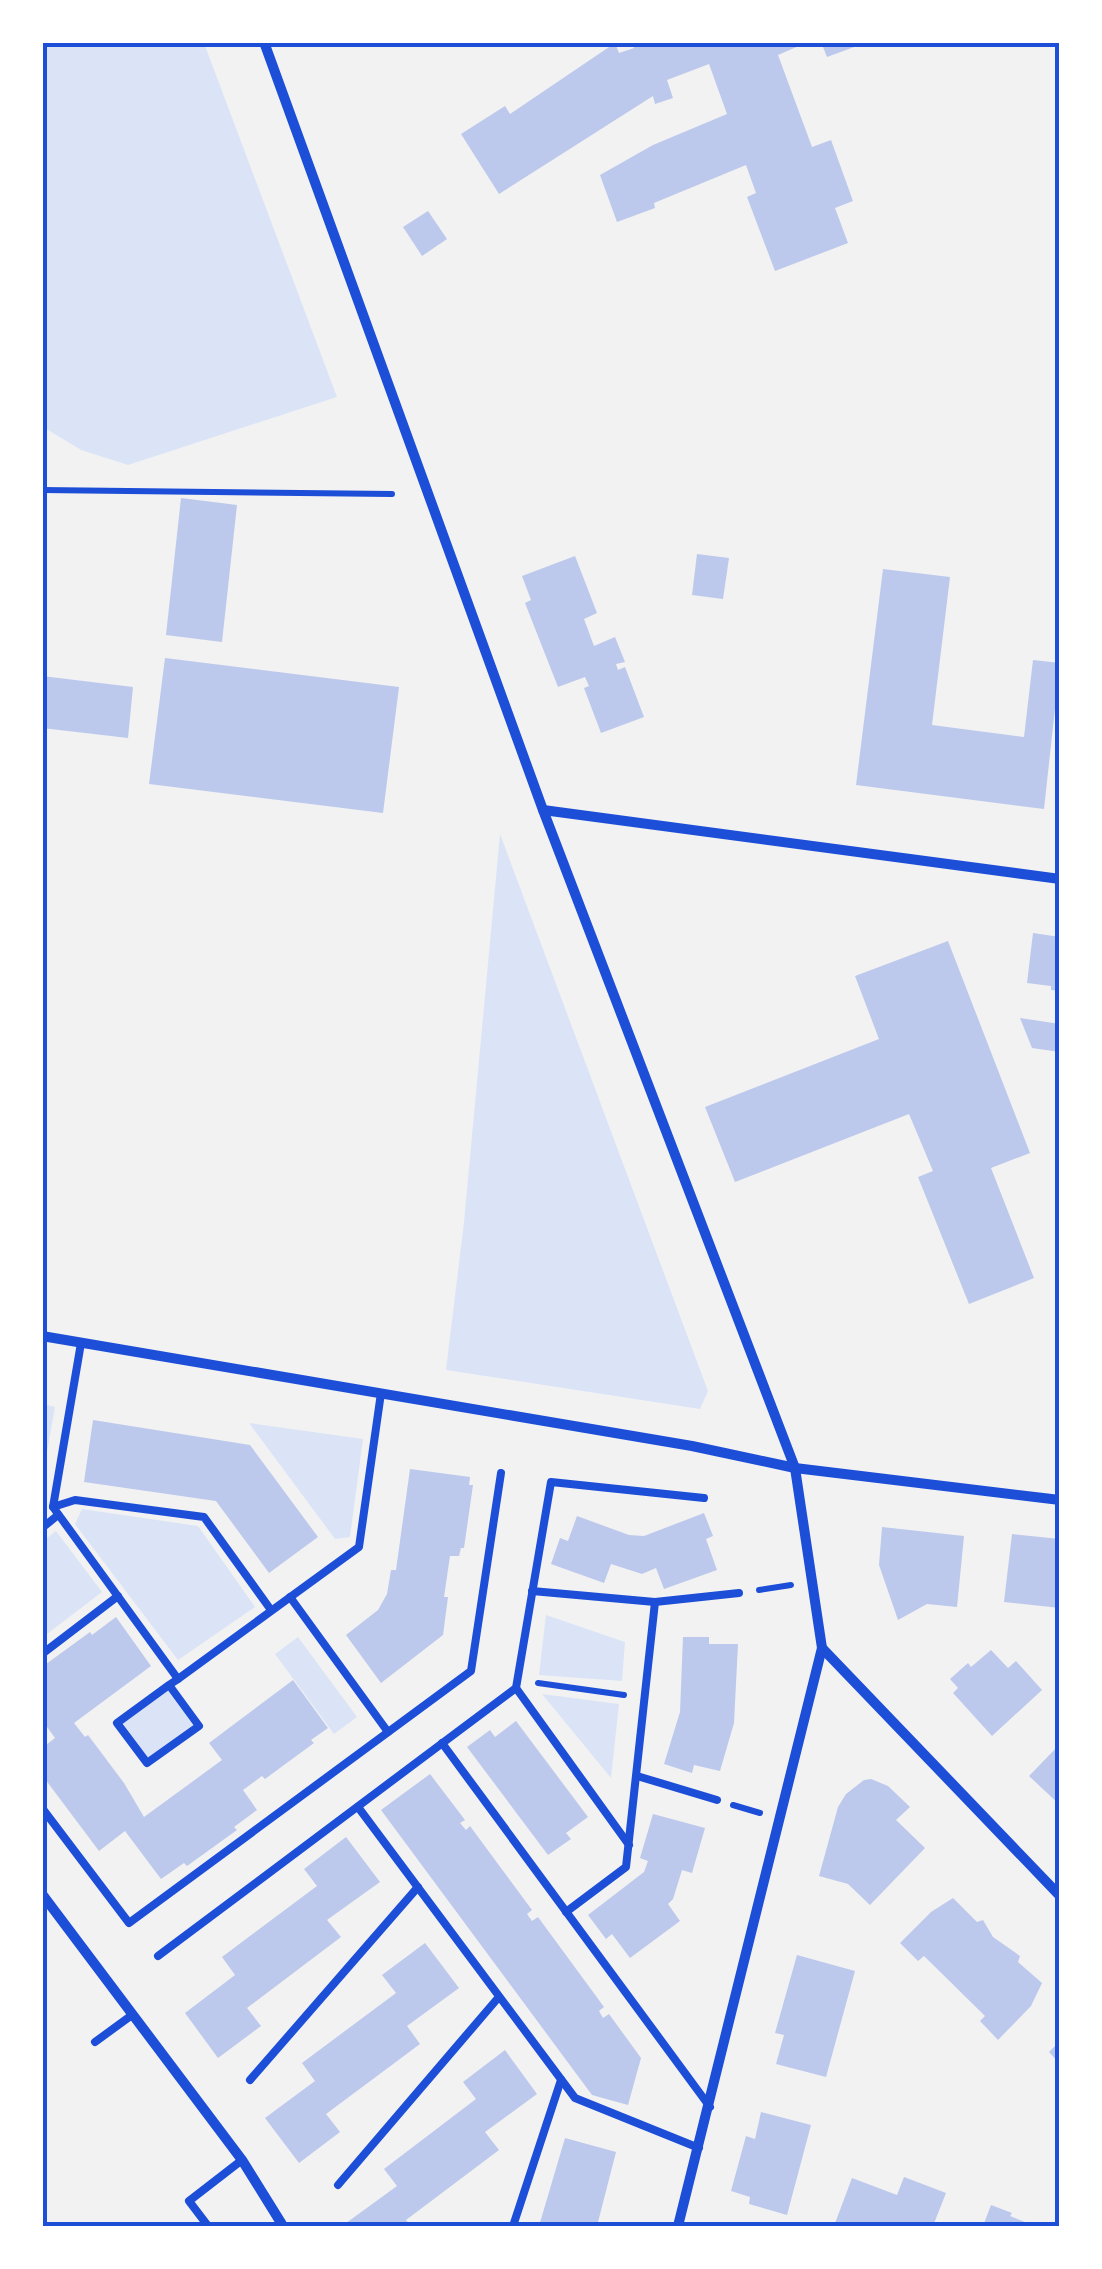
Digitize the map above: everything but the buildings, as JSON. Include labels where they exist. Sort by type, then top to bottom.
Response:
[{"type":"street","points":[[264,42],[543,810],[794,1468],[822,1648],[678,2226]]},
{"type":"street","points":[[543,810],[1060,879]]},
{"type":"street","points":[[42,1336],[692,1446],[794,1468],[1060,1500]]},
{"type":"street","points":[[822,1648],[1060,1896]]},
{"type":"street","points":[[42,1894],[242,2160],[283,2226]]},
{"type":"lane","points":[[81,1342],[56,1511],[118,1596],[173,1682],[199,1726],[147,1763],[117,1723],[173,1682],[271,1610],[360,1546],[381,1394]]},
{"type":"lane","points":[[42,1808],[129,1923],[471,1671],[501,1473]]},
{"type":"lane","points":[[158,1956],[517,1684],[551,1482],[704,1498]]},
{"type":"lane","points":[[42,1528],[56,1511],[75,1500],[204,1517],[271,1610]]},
{"type":"lane","points":[[532,1592],[656,1602],[739,1594]]},
{"type":"lane","points":[[42,1654],[118,1596]]},
{"type":"lane","points":[[290,1597],[388,1732]]},
{"type":"lane","points":[[566,1912],[626,1867],[656,1602]]},
{"type":"lane","points":[[517,1684],[629,1845]]},
{"type":"lane","points":[[442,1743],[710,2107]]},
{"type":"lane","points":[[636,1776],[717,1800]]},
{"type":"lane","points":[[358,1807],[575,2098],[699,2148]]},
{"type":"lane","points":[[250,2080],[418,1887]]},
{"type":"lane","points":[[338,2185],[498,1998]]},
{"type":"lane","points":[[96,2042],[132,2015]]},
{"type":"lane","points":[[513,2226],[561,2080]]},
{"type":"lane","points":[[208,2226],[189,2200],[242,2160]]},
{"type":"path","points":[[42,490],[392,494]]},
{"type":"path","points":[[758,1590],[812,1582]]},
{"type":"path","points":[[517,1684],[645,1698]]},
{"type":"shaded area","points":[[42,43],[204,43],[337,397],[128,465],[81,450],[43,427]]},
{"type":"shaded area","points":[[500,834],[708,1391],[700,1409],[446,1370],[464,1222]]},
{"type":"shaded area","points":[[42,1404],[55,1407],[43,1474]]},
{"type":"shaded area","points":[[249,1423],[363,1439],[350,1537],[335,1539]]},
{"type":"shaded area","points":[[82,1509],[198,1526],[255,1607],[178,1660],[75,1524]]},
{"type":"shaded area","points":[[56,1531],[102,1592],[43,1637],[43,1541]]},
{"type":"shaded area","points":[[546,1615],[625,1642],[622,1681],[539,1675]]},
{"type":"shaded area","points":[[298,1637],[357,1717],[334,1734],[275,1654]]},
{"type":"shaded area","points":[[168,1691],[193,1725],[147,1758],[123,1723]]},
{"type":"shaded area","points":[[542,1694],[619,1704],[611,1778]]}]
